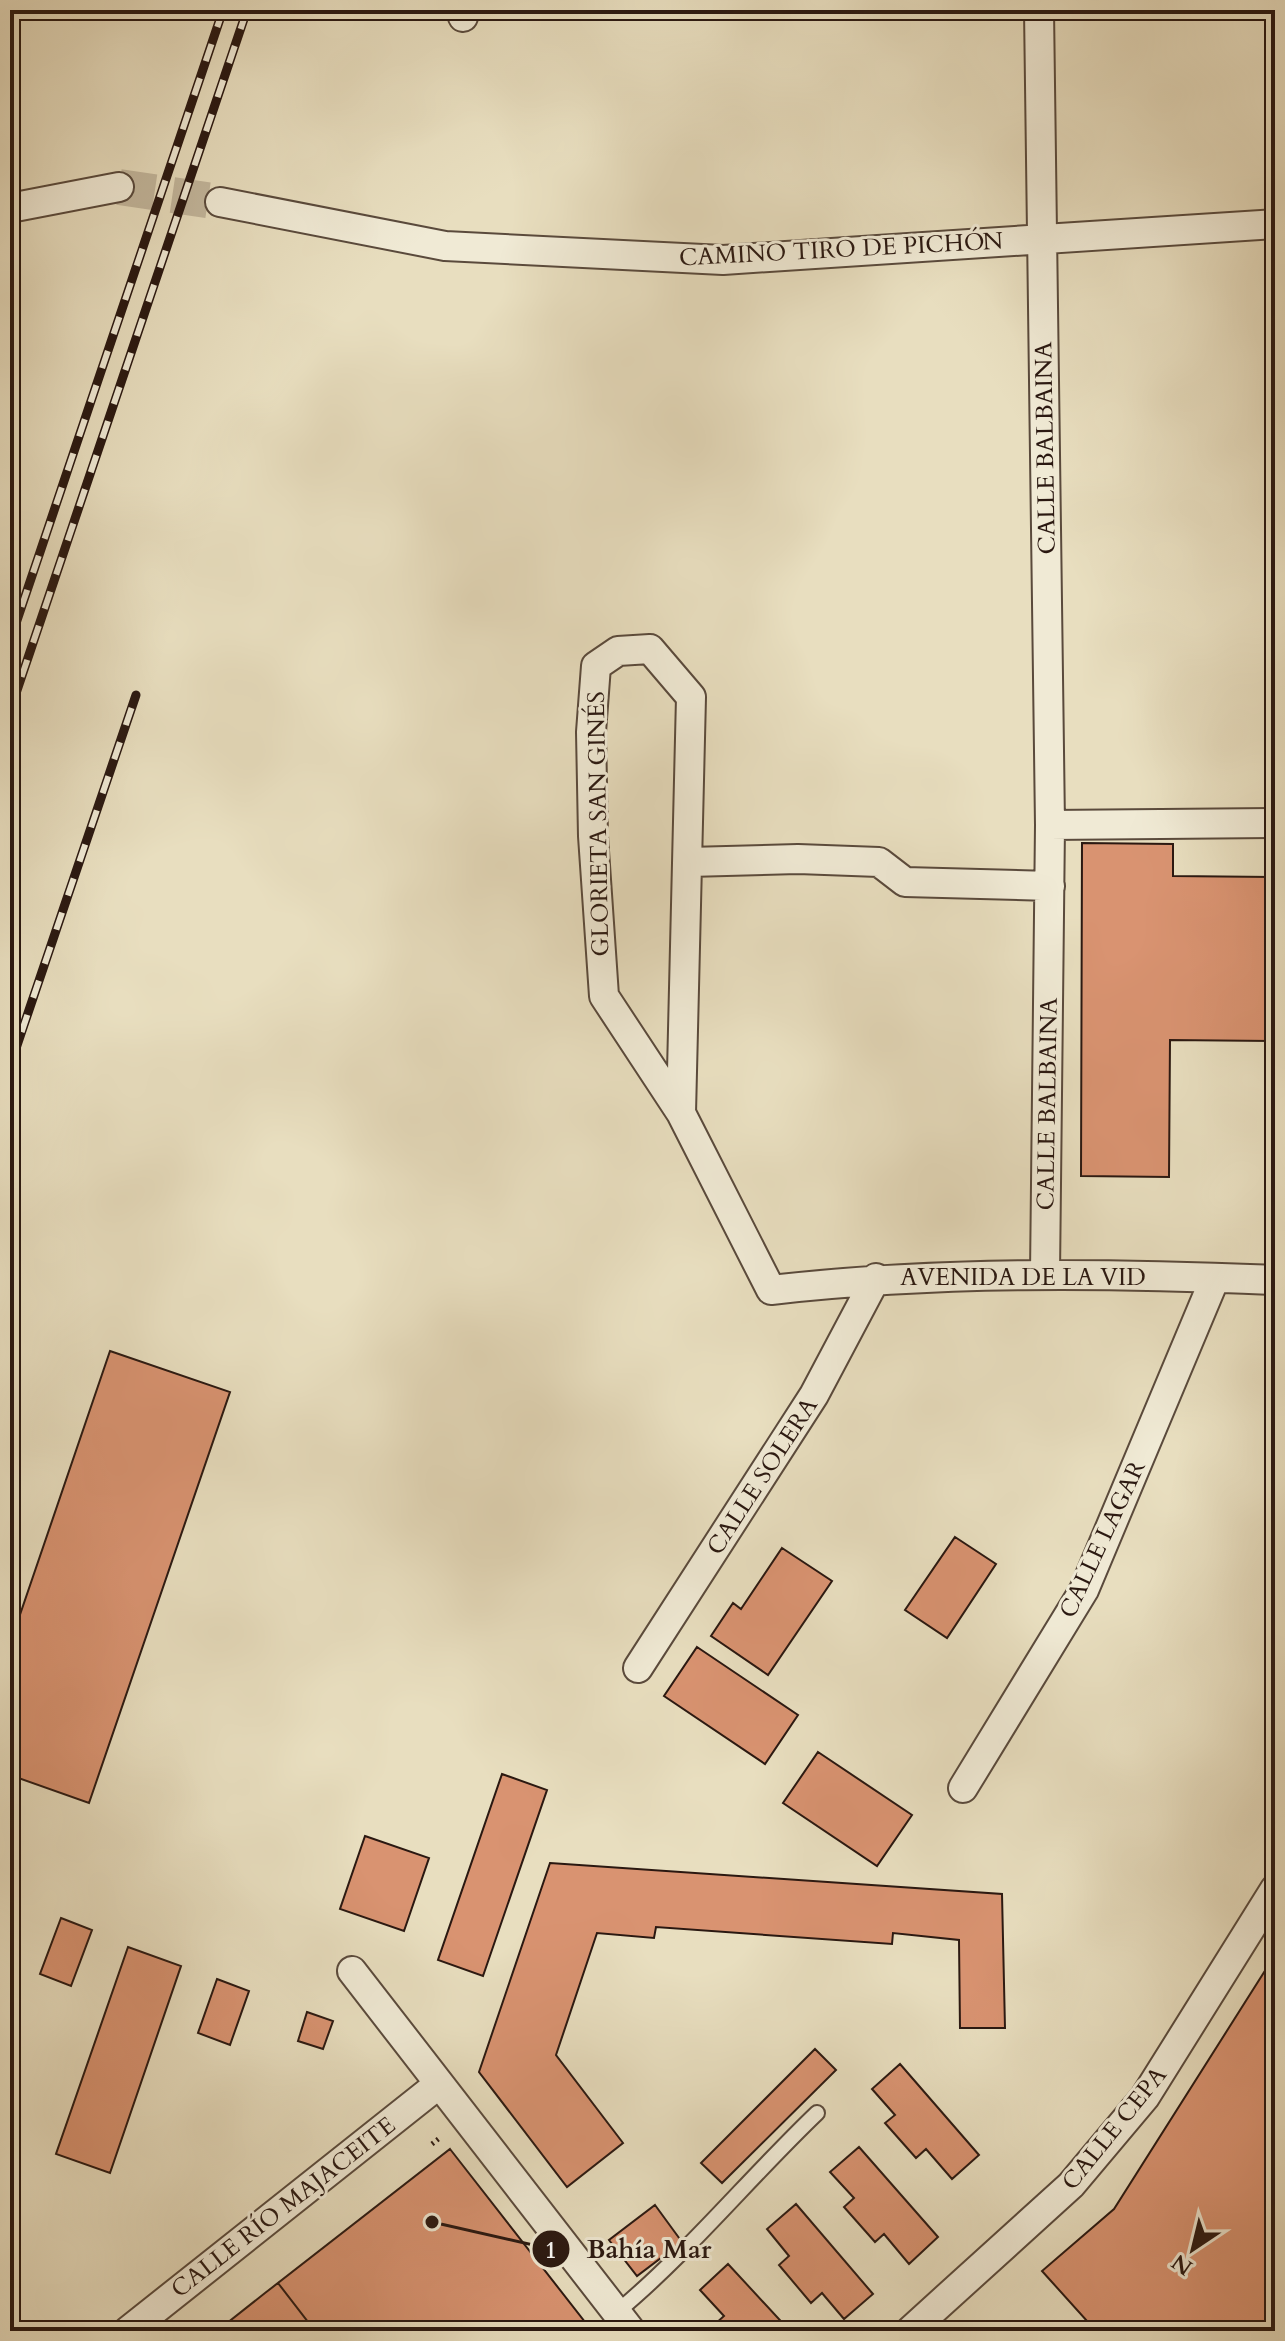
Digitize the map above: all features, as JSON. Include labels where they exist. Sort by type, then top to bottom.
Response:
[{"type":"street","name":"CALLE BALBAINA","points":[[1039,10],[1050,825],[1045,1274]]},
{"type":"street","points":[[10,208],[119,187]]},
{"type":"street","name":"CAMINO TIRO DE PICHÓN","points":[[220,202],[445,246],[723,260],[1275,224]]},
{"type":"street","name":"GLORIETA SAN GINÉS","points":[[681,1113],[691,697],[650,649],[618,651],[596,666],[591,732],[593,836],[604,996],[681,1113],[771,1290]]},
{"type":"street","points":[[1050,825],[1275,823]]},
{"type":"street","points":[[689,862],[798,859],[879,862],[905,882],[1050,886]]},
{"type":"street","name":"AVENIDA DE LA VID","points":[[771,1290],[876,1278],[1045,1274],[1275,1280]]},
{"type":"street","name":"CALLE SOLERA","points":[[638,1668],[814,1395],[876,1278]]},
{"type":"street","name":"CALLE LAGAR","points":[[963,1788],[1084,1590],[1215,1278]]},
{"type":"street","name":"CALLE CEPA","points":[[910,2331],[1071,2185],[1145,2097],[1275,1889]]},
{"type":"street","points":[[352,1971],[624,2322]]},
{"type":"street","name":"CALLE RÍO MAJACEITE","points":[[128,2331],[439,2084]]},
{"type":"lane","points":[[624,2322],[661,2276],[752,2176],[817,2113]]},
{"type":"building","points":[[1082,843],[1173,844],[1173,876],[1275,877],[1275,1041],[1170,1040],[1169,1177],[1081,1176]]},
{"type":"building","points":[[110,1351],[230,1392],[89,1803],[10,1775],[10,1644]]},
{"type":"building","points":[[955,1537],[996,1564],[947,1638],[905,1610]]},
{"type":"building","points":[[782,1548],[832,1581],[768,1675],[711,1636],[733,1603],[741,1609]]},
{"type":"building","points":[[697,1647],[798,1715],[765,1764],[664,1696]]},
{"type":"building","points":[[818,1752],[912,1815],[877,1866],[783,1803]]},
{"type":"building","points":[[502,1774],[547,1790],[483,1976],[438,1960]]},
{"type":"building","points":[[365,1836],[429,1858],[404,1931],[340,1909]]},
{"type":"building","points":[[550,1863],[1002,1894],[1005,2028],[960,2028],[959,1940],[893,1933],[892,1944],[656,1927],[654,1938],[597,1933],[556,2055],[623,2143],[567,2187],[479,2072]]},
{"type":"building","points":[[61,1918],[92,1930],[71,1986],[40,1974]]},
{"type":"building","points":[[128,1947],[181,1966],[110,2173],[56,2154]]},
{"type":"building","points":[[1275,1955],[1275,2331],[1096,2331],[1042,2271],[1114,2209]]},
{"type":"building","points":[[217,1979],[249,1991],[230,2045],[198,2033]]},
{"type":"building","points":[[307,2012],[333,2021],[323,2049],[298,2041]]},
{"type":"building","points":[[815,2049],[836,2070],[722,2183],[701,2163]]},
{"type":"building","points":[[900,2064],[979,2155],[952,2179],[926,2149],[916,2158],[885,2123],[895,2115],[872,2089]]},
{"type":"building","points":[[859,2147],[938,2237],[909,2264],[884,2234],[875,2242],[844,2207],[854,2198],[830,2172]]},
{"type":"building","points":[[450,2149],[592,2331],[315,2331],[278,2283]]},
{"type":"building","points":[[796,2204],[873,2294],[844,2319],[822,2293],[811,2303],[779,2265],[789,2256],[767,2229]]},
{"type":"building","points":[[655,2205],[682,2242],[637,2276],[609,2240]]},
{"type":"building","points":[[728,2264],[790,2331],[721,2331],[715,2324],[724,2316],[700,2290]]},
{"type":"building","points":[[278,2283],[315,2331],[217,2331],[265,2293]]},
{"type":"tunnel","points":[[119,187],[220,202]]},
{"type":"railway","points":[[10,641],[223,10]]},
{"type":"railway","points":[[10,711],[247,10]]},
{"type":"railway","points":[[10,1066],[136,695]]},
{"type":"place","name":"Bahía Mar","points":[[432,2222]]}]
